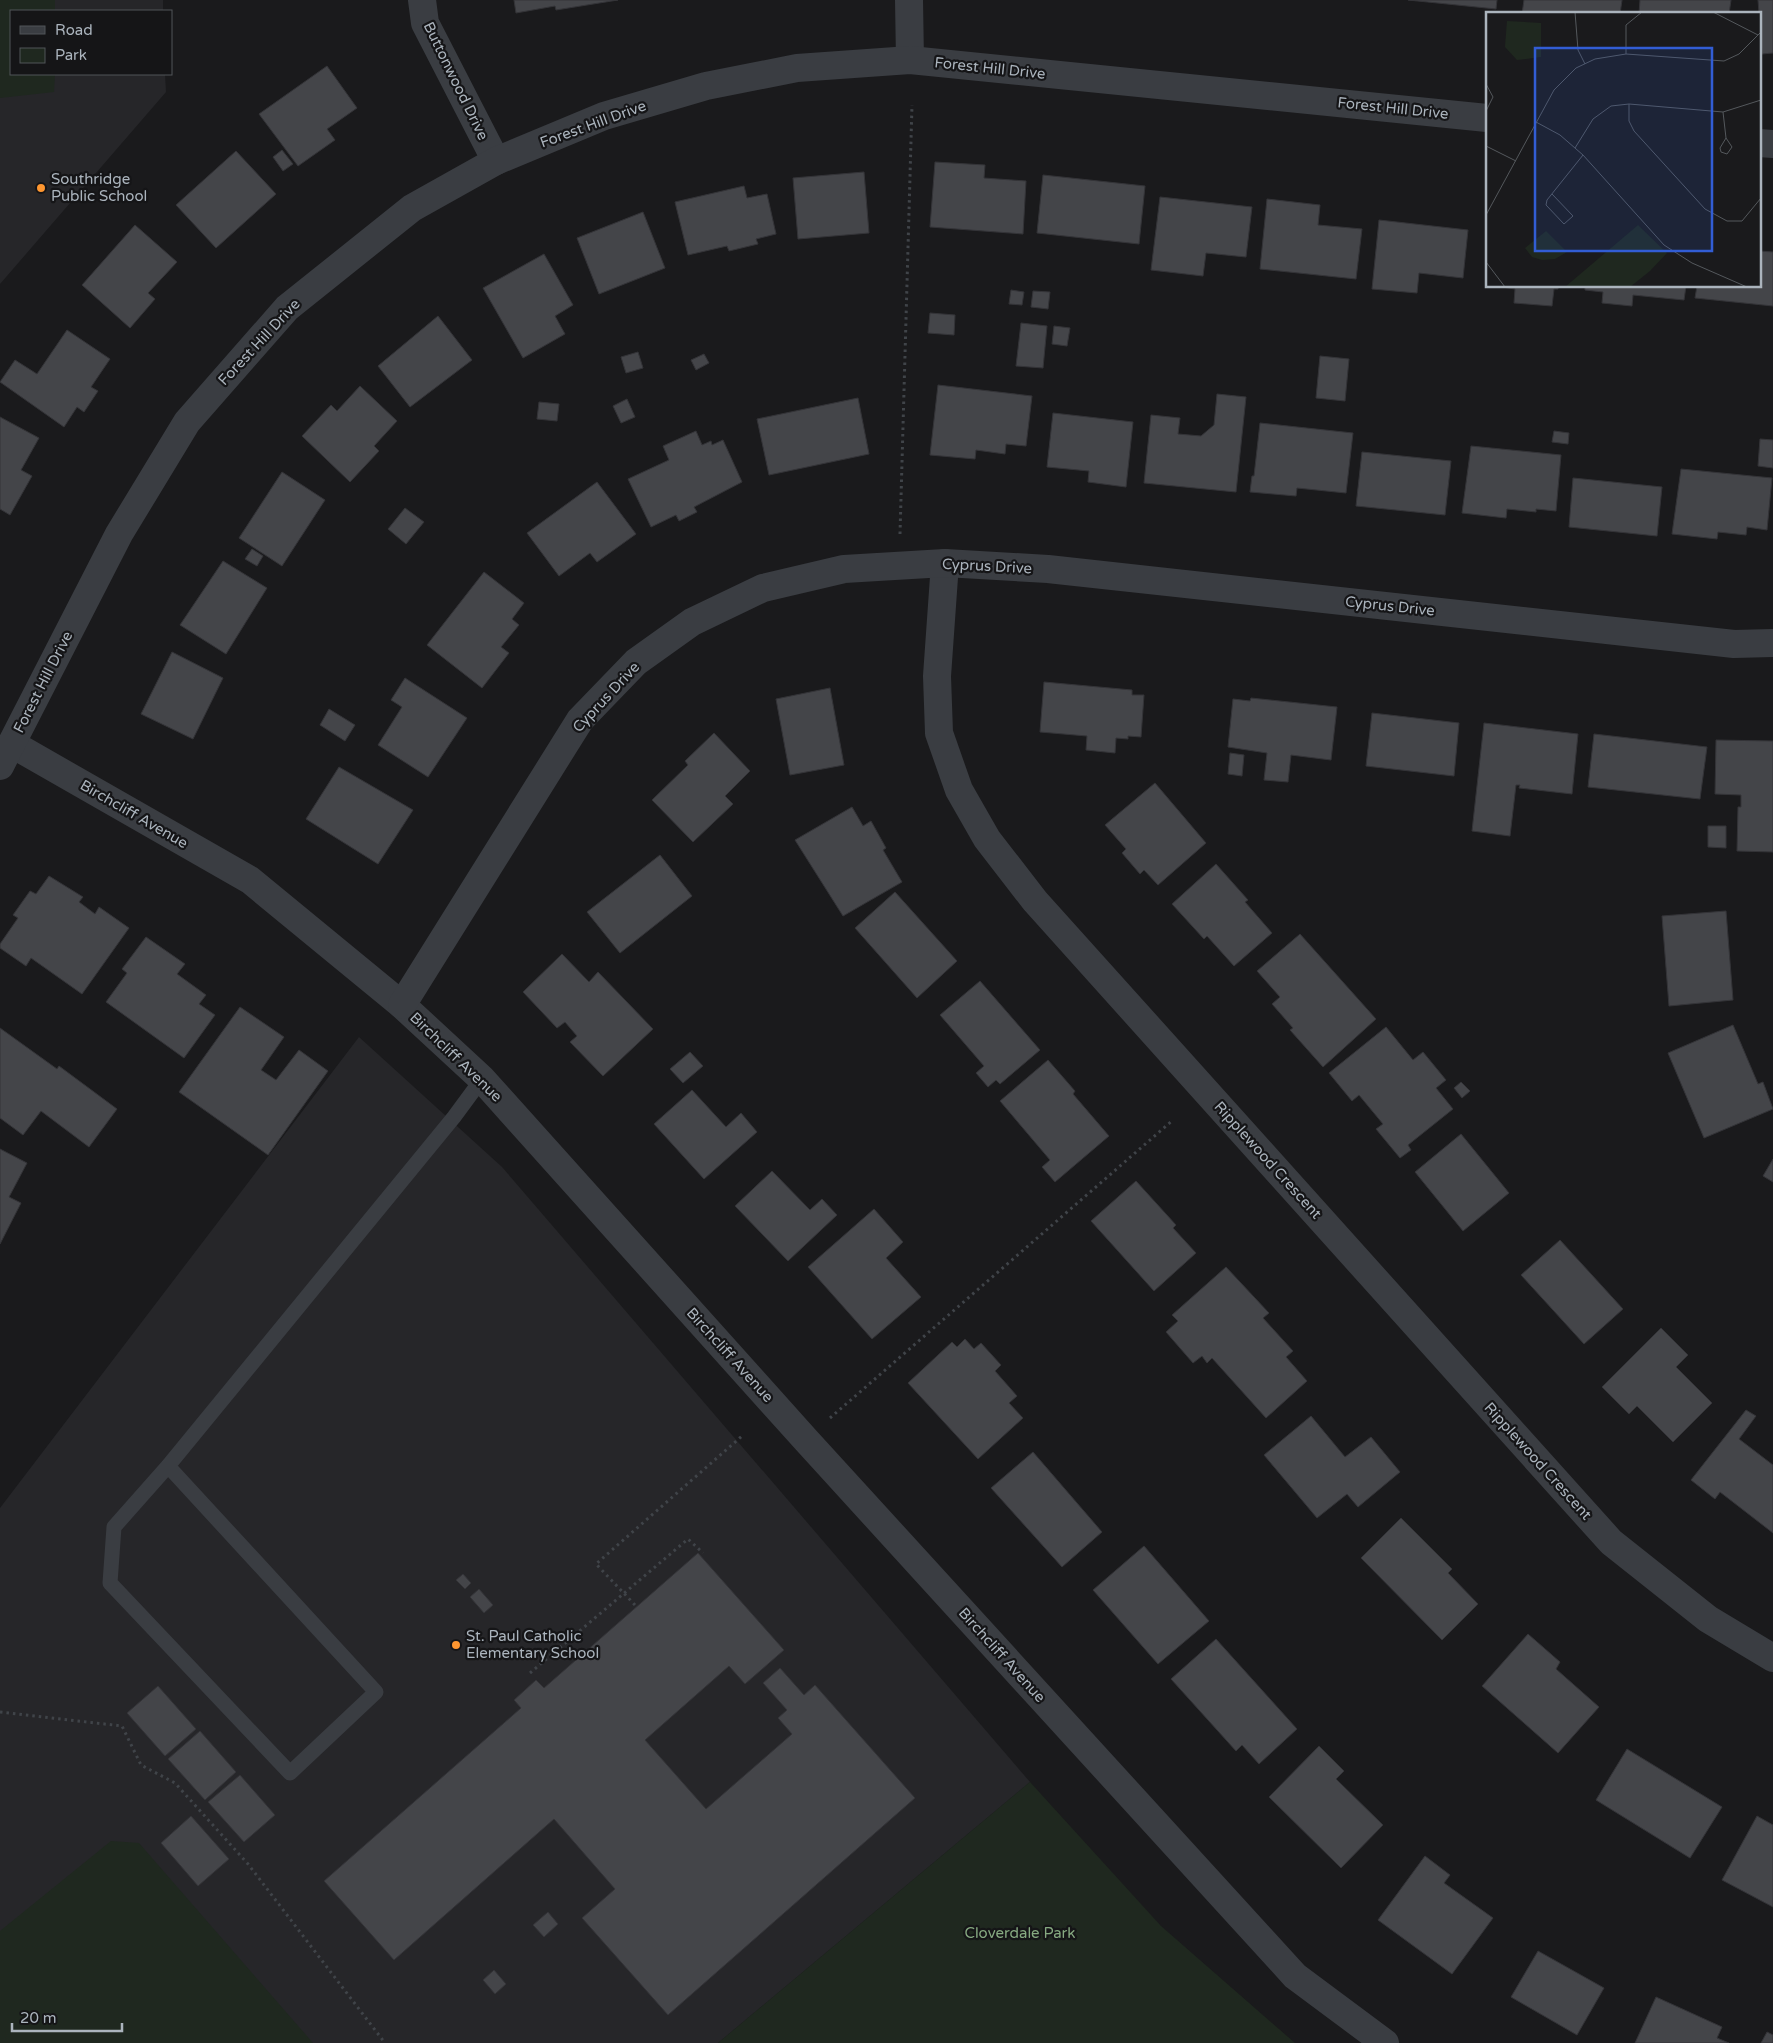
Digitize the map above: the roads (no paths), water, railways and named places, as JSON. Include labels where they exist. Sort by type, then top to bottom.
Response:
[{"type":"street","name":"Buttonwood Drive","points":[[422,0],[426,23],[496,161]]},
{"type":"street","points":[[909,0],[910,60]]},
{"type":"street","name":"Forest Hill Drive","points":[[6,755],[119,534],[187,422],[287,308],[412,208],[496,161],[604,116],[706,86],[797,68],[910,60],[1486,118]]},
{"type":"street","points":[[1760,143],[1773,144]]},
{"type":"street","name":"Cyprus Drive","points":[[402,1005],[580,720],[636,662],[692,622],[762,588],[844,569],[945,563],[1058,570],[1734,644],[1773,643]]},
{"type":"street","name":"Ripplewood Crescent","points":[[945,563],[937,676],[939,733],[959,790],[987,839],[1035,901],[1612,1542],[1708,1620],[1773,1658]]},
{"type":"street","name":"Birchcliff Avenue","points":[[6,755],[250,880],[402,1005],[482,1078],[806,1440],[1295,1976],[1385,2043]]},
{"type":"lane","points":[[168,1466],[376,1692],[290,1774],[110,1583],[114,1528],[168,1466],[448,1125],[482,1078]]},
{"type":"place","name":"Southridge Public School","points":[[41,188]]},
{"type":"place","name":"St. Paul Catholic Elementary School","points":[[456,1645]]},
{"type":"park label","name":"Cloverdale Park","points":[[1020,1933]]}]
